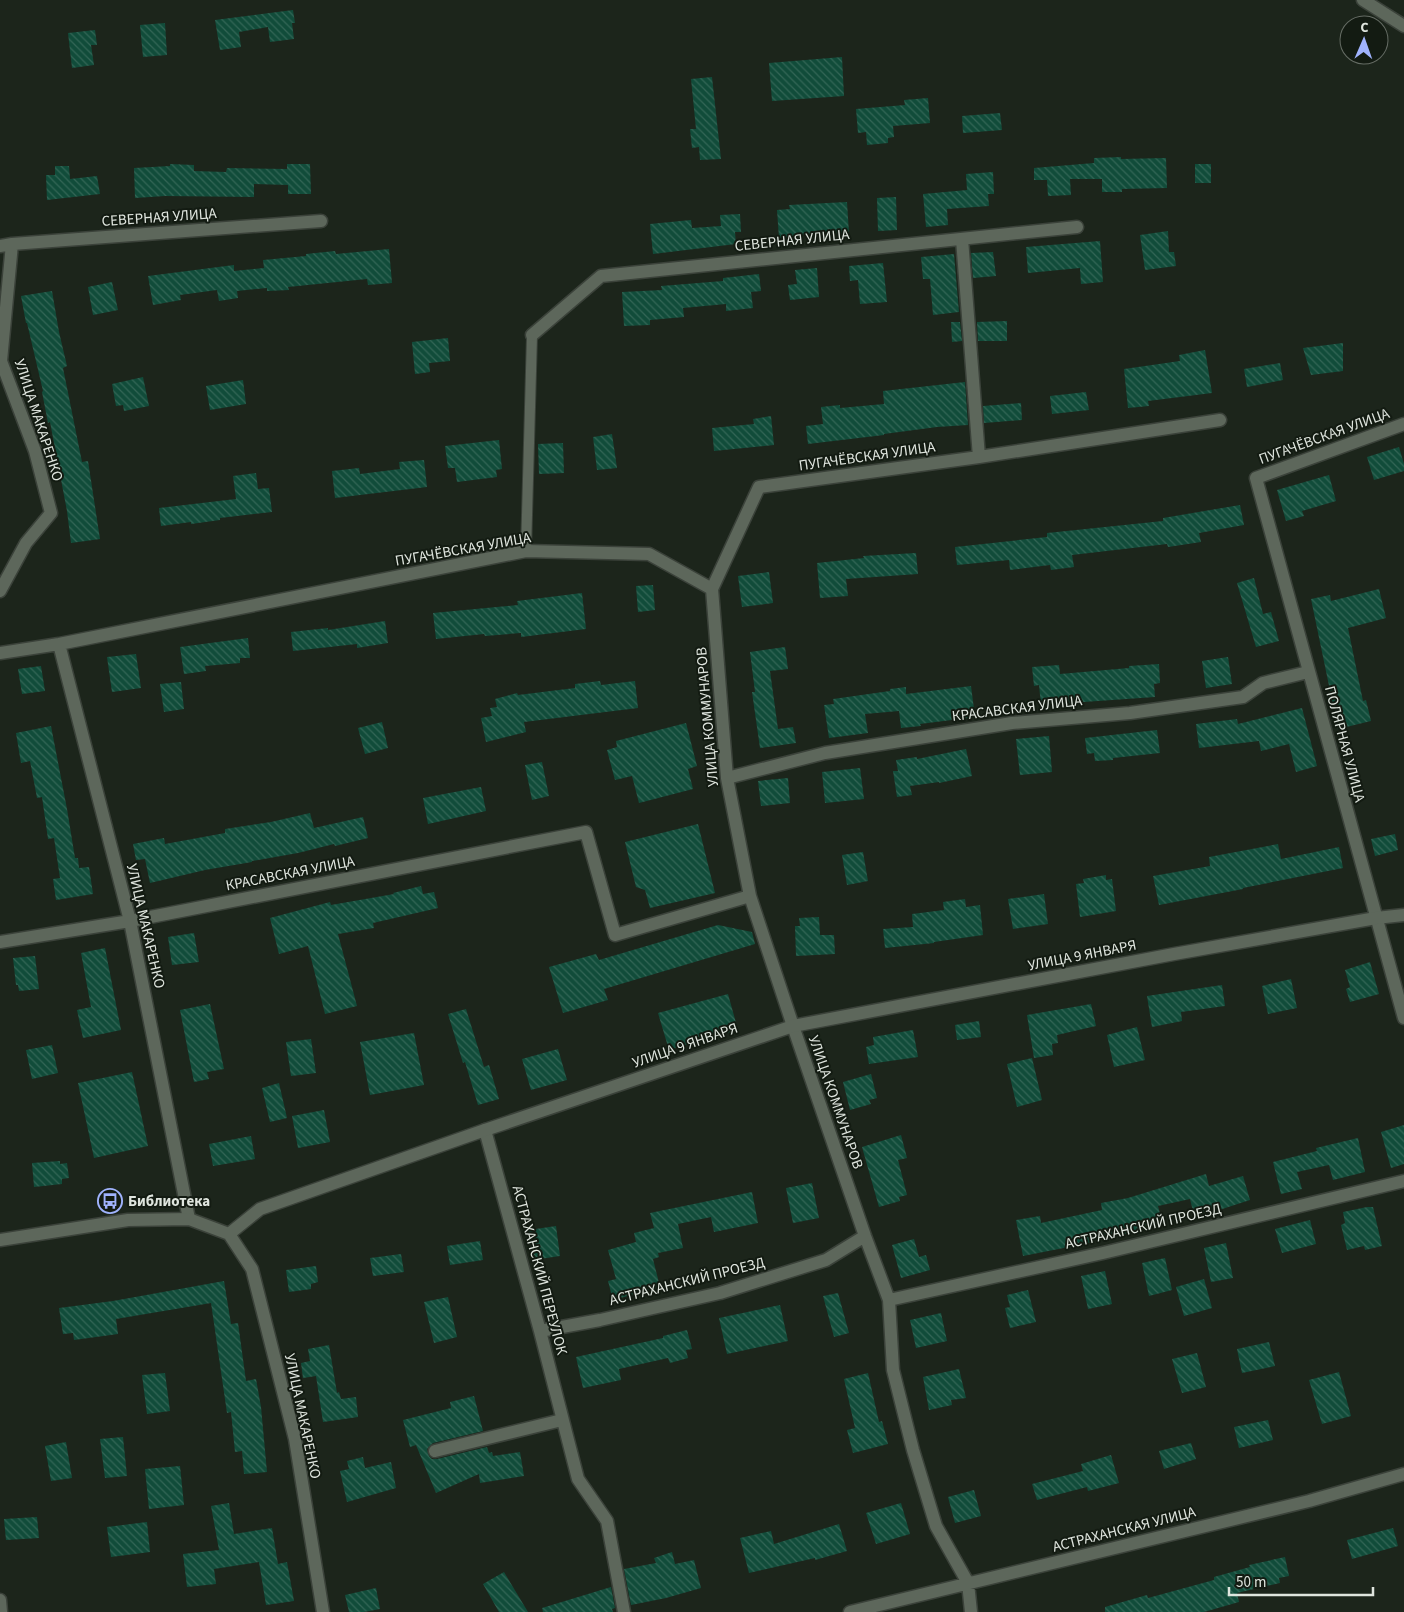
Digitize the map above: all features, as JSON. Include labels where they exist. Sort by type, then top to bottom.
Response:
[{"type":"street","points":[[1363,0],[1404,26]]},
{"type":"street","name":"СЕВЕРНАЯ УЛИЦА","points":[[6,245],[321,221]]},
{"type":"street","name":"СЕВЕРНАЯ УЛИЦА","points":[[532,335],[601,276],[1077,226]]},
{"type":"street","points":[[962,239],[979,457]]},
{"type":"street","name":"УЛИЦА МАКАРЕНКО","points":[[0,591],[26,543],[51,513],[35,451],[1,361],[6,245]]},
{"type":"street","name":"ПУГАЧЁВСКАЯ УЛИЦА","points":[[0,653],[59,644],[526,551],[649,554],[712,589],[759,487],[979,457],[1220,420]]},
{"type":"street","name":"ПУГАЧЁВСКАЯ УЛИЦА","points":[[1256,478],[1404,424]]},
{"type":"street","name":"ПОЛЯРНАЯ УЛИЦА","points":[[1256,478],[1404,1018]]},
{"type":"street","name":"УЛИЦА КОММУНАРОВ","points":[[712,589],[727,778],[750,896],[865,1236],[890,1300],[893,1370],[913,1450],[936,1526],[968,1583],[971,1612]]},
{"type":"street","name":"УЛИЦА МАКАРЕНКО","points":[[59,644],[130,921],[190,1219]]},
{"type":"street","name":"КРАСАВСКАЯ УЛИЦА","points":[[727,778],[825,753],[1012,723],[1130,713],[1243,697],[1263,683],[1308,672]]},
{"type":"street","name":"КРАСАВСКАЯ УЛИЦА","points":[[0,942],[130,921],[586,832],[615,935],[750,896]]},
{"type":"street","name":"УЛИЦА 9 ЯНВАРЯ","points":[[229,1234],[260,1209],[485,1130],[793,1026],[1174,954],[1376,918],[1404,915]]},
{"type":"street","name":"АСТРАХАНСКИЙ ПЕРЕУЛОК","points":[[485,1130],[578,1479],[606,1521],[624,1612]]},
{"type":"street","name":"АСТРАХАНСКИЙ ПРОЕЗД","points":[[890,1300],[1103,1253],[1404,1181]]},
{"type":"street","points":[[0,1240],[128,1220],[190,1219],[229,1234]]},
{"type":"street","name":"УЛИЦА МАКАРЕНКО","points":[[229,1234],[252,1268],[295,1440],[323,1612]]},
{"type":"street","name":"АСТРАХАНСКИЙ ПРОЕЗД","points":[[540,1331],[600,1320],[720,1293],[826,1260],[865,1236]]},
{"type":"street","points":[[435,1451],[562,1420]]},
{"type":"street","name":"АСТРАХАНСКАЯ УЛИЦА","points":[[850,1612],[1308,1501],[1404,1474]]},
{"type":"street","points":[[0,1600],[1,1612]]},
{"type":"lane","points":[[526,551],[532,335]]},
{"type":"building","points":[[293,10],[295,23],[292,23],[294,39],[270,42],[268,27],[239,32],[241,47],[220,50],[215,20]]},
{"type":"building","points":[[165,23],[167,55],[143,57],[140,25]]},
{"type":"building","points":[[95,30],[97,45],[91,45],[94,65],[72,68],[68,33]]},
{"type":"building","points":[[842,57],[844,96],[772,101],[769,63]]},
{"type":"building","points":[[712,77],[721,159],[700,160],[699,147],[692,148],[690,129],[696,129],[691,79]]},
{"type":"building","points":[[928,98],[930,123],[893,126],[894,137],[888,138],[888,143],[867,145],[866,132],[858,133],[856,109],[905,105],[904,100]]},
{"type":"building","points":[[1000,113],[1002,130],[963,133],[962,116]]},
{"type":"building","points":[[1121,157],[1121,159],[1166,158],[1167,188],[1122,189],[1122,192],[1102,192],[1102,179],[1070,179],[1071,195],[1048,196],[1047,180],[1034,180],[1034,168],[1094,163],[1094,158]]},
{"type":"building","points":[[170,164],[194,165],[194,171],[226,172],[227,168],[287,169],[287,164],[310,164],[311,194],[288,194],[288,185],[254,184],[254,197],[165,196],[135,198],[134,168],[170,166]]},
{"type":"building","points":[[1195,164],[1211,164],[1211,183],[1195,183]]},
{"type":"building","points":[[55,166],[69,166],[70,179],[97,176],[100,194],[47,200],[46,175],[55,175]]},
{"type":"building","points":[[993,172],[994,194],[988,194],[989,206],[947,209],[948,225],[926,227],[923,194],[967,190],[966,174]]},
{"type":"building","points":[[896,197],[897,230],[878,231],[877,198]]},
{"type":"building","points":[[847,202],[849,233],[807,234],[779,238],[777,210],[790,209],[789,205]]},
{"type":"building","points":[[740,214],[741,232],[735,232],[736,244],[653,254],[650,224],[691,220],[692,228],[721,226],[720,215]]},
{"type":"building","points":[[1168,231],[1169,252],[1174,252],[1176,266],[1145,270],[1140,235]]},
{"type":"building","points":[[1100,241],[1103,282],[1081,284],[1080,268],[1028,273],[1026,247]]},
{"type":"building","points":[[389,249],[392,283],[368,285],[367,279],[288,287],[289,290],[267,291],[267,288],[237,291],[238,298],[219,301],[217,290],[180,295],[181,300],[153,305],[148,276],[234,265],[234,271],[264,268],[263,260],[335,251],[336,254]]},
{"type":"building","points":[[993,252],[996,276],[973,278],[971,253]]},
{"type":"building","points":[[954,254],[959,312],[933,315],[930,279],[923,279],[921,257]]},
{"type":"building","points":[[883,263],[887,302],[860,304],[858,280],[850,281],[849,266]]},
{"type":"building","points":[[817,268],[819,297],[790,300],[788,285],[797,284],[795,270]]},
{"type":"building","points":[[759,274],[761,291],[751,292],[753,308],[726,311],[726,304],[683,308],[684,317],[650,320],[650,325],[624,326],[622,292],[662,290],[661,286],[723,281],[723,278]]},
{"type":"building","points":[[112,282],[118,310],[93,315],[88,287]]},
{"type":"building","points":[[52,291],[67,366],[63,368],[82,462],[88,461],[100,539],[71,543],[67,511],[50,422],[48,423],[43,391],[21,296]]},
{"type":"building","points":[[1007,321],[1007,341],[978,341],[977,322]]},
{"type":"building","points":[[951,322],[960,322],[962,341],[952,342]]},
{"type":"building","points":[[448,338],[450,361],[429,363],[430,372],[415,374],[412,342]]},
{"type":"building","points":[[1343,343],[1343,371],[1311,375],[1303,348]]},
{"type":"building","points":[[1205,350],[1212,393],[1148,401],[1149,406],[1128,408],[1124,369],[1180,361],[1179,355]]},
{"type":"building","points":[[1280,363],[1283,380],[1247,387],[1244,369]]},
{"type":"building","points":[[143,377],[149,406],[124,411],[123,405],[116,406],[112,384]]},
{"type":"building","points":[[243,380],[246,404],[210,410],[206,386]]},
{"type":"building","points":[[965,382],[968,425],[937,427],[808,444],[806,426],[823,424],[821,407],[840,405],[840,408],[884,404],[883,391]]},
{"type":"building","points":[[1086,392],[1089,410],[1052,414],[1050,396]]},
{"type":"building","points":[[1021,403],[1022,420],[984,423],[983,406]]},
{"type":"building","points":[[771,416],[774,445],[714,451],[712,428],[754,424],[753,419]]},
{"type":"building","points":[[612,434],[617,468],[597,470],[593,437]]},
{"type":"building","points":[[499,440],[502,469],[496,470],[497,477],[457,482],[455,468],[448,468],[445,446]]},
{"type":"building","points":[[563,443],[564,473],[539,474],[538,444]]},
{"type":"building","points":[[1399,447],[1404,471],[1374,480],[1367,457]]},
{"type":"building","points":[[424,460],[427,487],[335,498],[332,471],[359,468],[360,474],[400,469],[399,462]]},
{"type":"building","points":[[256,473],[258,489],[269,488],[272,512],[220,518],[220,520],[191,524],[191,522],[161,526],[159,508],[236,499],[233,476]]},
{"type":"building","points":[[1329,475],[1336,501],[1302,511],[1304,516],[1286,521],[1277,490]]},
{"type":"building","points":[[1240,505],[1244,525],[1199,533],[1201,542],[1168,547],[1167,544],[1072,555],[1074,567],[1051,570],[1050,565],[1010,570],[1009,560],[957,565],[955,547],[1047,537],[1047,533],[1163,521],[1163,518]]},
{"type":"building","points":[[916,553],[918,574],[846,579],[848,596],[820,598],[817,563],[864,558],[863,556]]},
{"type":"building","points":[[769,572],[773,603],[742,607],[738,576]]},
{"type":"building","points":[[1254,578],[1263,614],[1271,612],[1279,641],[1256,647],[1237,583]]},
{"type":"building","points":[[653,585],[655,610],[638,612],[636,586]]},
{"type":"building","points":[[1379,589],[1386,618],[1348,628],[1363,701],[1366,700],[1371,721],[1338,729],[1311,599],[1330,595],[1331,601]]},
{"type":"building","points":[[582,593],[586,629],[521,637],[521,633],[485,636],[484,634],[436,639],[433,613],[518,605],[517,601]]},
{"type":"building","points":[[385,621],[388,643],[357,648],[357,644],[293,651],[291,632],[328,628],[328,630]]},
{"type":"building","points":[[248,638],[250,658],[240,658],[240,663],[205,666],[206,671],[184,674],[180,647]]},
{"type":"building","points":[[785,647],[788,669],[770,671],[778,729],[793,727],[796,743],[760,748],[752,692],[755,692],[750,652]]},
{"type":"building","points":[[136,654],[141,688],[112,692],[107,657]]},
{"type":"building","points":[[1228,657],[1232,684],[1206,688],[1202,661]]},
{"type":"building","points":[[1159,664],[1160,683],[1154,684],[1155,697],[1041,705],[1039,685],[1034,686],[1032,667],[1059,665],[1060,674]]},
{"type":"building","points":[[41,666],[45,691],[22,694],[18,669]]},
{"type":"building","points":[[600,681],[601,685],[635,681],[638,708],[524,722],[526,732],[486,742],[481,718],[492,716],[490,708],[497,707],[495,699],[517,693],[518,695],[575,688],[575,684]]},
{"type":"building","points":[[181,682],[184,709],[164,712],[160,684]]},
{"type":"building","points":[[971,686],[975,717],[901,728],[899,711],[865,714],[868,733],[829,738],[824,705],[834,704],[833,699],[906,687],[906,694]]},
{"type":"building","points":[[1302,708],[1317,766],[1296,772],[1289,744],[1261,751],[1259,741],[1199,748],[1196,724],[1237,719],[1238,724]]},
{"type":"building","points":[[382,722],[388,748],[365,754],[358,728]]},
{"type":"building","points":[[686,723],[697,766],[688,769],[693,789],[639,803],[632,776],[615,780],[607,750],[617,747],[616,741]]},
{"type":"building","points":[[51,726],[75,858],[78,858],[79,868],[89,867],[93,894],[56,900],[53,879],[60,878],[54,838],[48,839],[42,797],[37,798],[30,761],[21,763],[16,733]]},
{"type":"building","points":[[1157,730],[1160,753],[1095,761],[1094,753],[1087,754],[1085,738]]},
{"type":"building","points":[[1049,736],[1052,772],[1020,775],[1016,739]]},
{"type":"building","points":[[966,749],[972,776],[939,783],[910,786],[912,795],[897,797],[893,771],[898,771],[896,760],[917,757],[917,759]]},
{"type":"building","points":[[542,762],[549,796],[532,800],[525,765]]},
{"type":"building","points":[[860,768],[864,799],[825,803],[822,772]]},
{"type":"building","points":[[788,778],[790,803],[761,806],[758,781]]},
{"type":"building","points":[[481,787],[486,811],[428,824],[423,798]]},
{"type":"building","points":[[310,813],[314,828],[363,817],[368,838],[205,870],[150,883],[145,859],[136,860],[133,844],[164,838],[165,844],[225,833],[225,829],[271,822]]},
{"type":"building","points":[[698,824],[715,893],[650,908],[645,890],[636,887],[625,842]]},
{"type":"building","points":[[1395,834],[1398,850],[1375,856],[1371,839]]},
{"type":"building","points":[[1278,844],[1281,859],[1339,847],[1343,868],[1159,905],[1153,876],[1210,866],[1209,857]]},
{"type":"building","points":[[863,852],[868,881],[847,885],[842,855]]},
{"type":"building","points":[[1106,875],[1106,880],[1112,879],[1116,911],[1080,917],[1076,884],[1084,883],[1083,879]]},
{"type":"building","points":[[421,886],[423,894],[434,892],[438,908],[373,923],[374,928],[338,934],[357,1006],[325,1014],[308,946],[279,954],[270,918],[330,902],[331,905],[394,894]]},
{"type":"building","points":[[1044,894],[1048,924],[1013,929],[1008,899]]},
{"type":"building","points":[[965,899],[966,907],[980,905],[983,935],[885,948],[883,929],[913,927],[912,914],[944,910],[943,902]]},
{"type":"building","points":[[819,917],[820,935],[834,935],[835,954],[796,956],[795,926],[800,926],[799,918]]},
{"type":"building","points":[[718,925],[752,932],[755,944],[604,989],[608,1000],[563,1013],[549,967],[596,954],[599,960]]},
{"type":"building","points":[[194,933],[199,962],[172,965],[168,937]]},
{"type":"building","points":[[105,948],[121,1030],[83,1038],[77,1010],[91,1007],[81,953]]},
{"type":"building","points":[[35,956],[39,989],[19,991],[18,985],[16,985],[13,958]]},
{"type":"building","points":[[1370,962],[1379,994],[1350,1002],[1346,989],[1350,987],[1345,970]]},
{"type":"building","points":[[1291,979],[1297,1008],[1268,1014],[1262,986]]},
{"type":"building","points":[[1222,985],[1225,1006],[1181,1012],[1182,1021],[1152,1027],[1147,996]]},
{"type":"building","points":[[728,994],[738,1030],[669,1050],[658,1013]]},
{"type":"building","points":[[210,1004],[224,1069],[207,1072],[209,1079],[194,1082],[180,1010]]},
{"type":"building","points":[[1091,1004],[1096,1026],[1057,1035],[1058,1043],[1052,1044],[1053,1055],[1034,1058],[1027,1015]]},
{"type":"building","points":[[466,1009],[484,1067],[489,1065],[499,1099],[478,1105],[448,1014]]},
{"type":"building","points":[[979,1021],[981,1037],[957,1040],[955,1025]]},
{"type":"building","points":[[1137,1027],[1145,1060],[1114,1067],[1107,1035]]},
{"type":"building","points":[[913,1030],[918,1057],[869,1064],[866,1047],[874,1045],[873,1037]]},
{"type":"building","points":[[414,1033],[424,1085],[370,1095],[360,1042]]},
{"type":"building","points":[[311,1039],[316,1073],[291,1076],[286,1042]]},
{"type":"building","points":[[52,1045],[58,1073],[32,1079],[26,1050]]},
{"type":"building","points":[[558,1049],[567,1080],[531,1090],[522,1059]]},
{"type":"building","points":[[1032,1058],[1042,1100],[1017,1107],[1007,1064]]},
{"type":"building","points":[[132,1072],[148,1146],[94,1158],[78,1083]]},
{"type":"building","points":[[871,1074],[877,1098],[869,1100],[871,1104],[850,1110],[843,1082]]},
{"type":"building","points":[[279,1083],[287,1118],[270,1122],[262,1088]]},
{"type":"building","points":[[324,1110],[330,1142],[298,1148],[292,1116]]},
{"type":"building","points":[[1404,1125],[1404,1164],[1391,1168],[1381,1132]]},
{"type":"building","points":[[901,1135],[907,1158],[898,1160],[907,1195],[899,1197],[900,1201],[879,1207],[862,1147]]},
{"type":"building","points":[[251,1136],[255,1159],[213,1166],[209,1144]]},
{"type":"building","points":[[1358,1138],[1365,1172],[1333,1180],[1329,1165],[1297,1172],[1302,1189],[1281,1194],[1273,1162],[1317,1151],[1316,1148]]},
{"type":"building","points":[[60,1161],[60,1164],[67,1163],[69,1178],[62,1179],[62,1184],[34,1187],[32,1163]]},
{"type":"building","points":[[1206,1174],[1209,1186],[1243,1176],[1250,1200],[1195,1219],[1190,1199],[1158,1206],[1163,1225],[1093,1240],[1094,1242],[1023,1256],[1016,1220],[1040,1216],[1041,1223],[1102,1210],[1101,1203],[1128,1198]]},
{"type":"building","points":[[812,1183],[819,1218],[793,1223],[786,1188]]},
{"type":"building","points":[[752,1192],[758,1223],[714,1232],[711,1217],[678,1224],[683,1248],[658,1253],[659,1257],[653,1259],[660,1287],[613,1300],[608,1281],[616,1279],[608,1250],[636,1242],[634,1233],[654,1228],[650,1213]]},
{"type":"building","points":[[1373,1207],[1382,1246],[1365,1250],[1364,1246],[1347,1250],[1341,1225],[1345,1223],[1343,1212]]},
{"type":"building","points":[[1310,1220],[1316,1244],[1282,1253],[1275,1229]]},
{"type":"building","points":[[556,1226],[560,1256],[533,1260],[529,1230]]},
{"type":"building","points":[[914,1239],[919,1257],[926,1255],[930,1270],[901,1278],[892,1245]]},
{"type":"building","points":[[480,1241],[483,1260],[450,1265],[447,1246]]},
{"type":"building","points":[[1226,1243],[1233,1278],[1211,1282],[1204,1248]]},
{"type":"building","points":[[401,1254],[404,1272],[373,1276],[370,1258]]},
{"type":"building","points":[[1165,1258],[1172,1290],[1149,1296],[1142,1263]]},
{"type":"building","points":[[316,1266],[318,1282],[311,1284],[311,1289],[289,1292],[286,1270]]},
{"type":"building","points":[[1105,1271],[1112,1304],[1088,1309],[1081,1276]]},
{"type":"building","points":[[1204,1279],[1212,1308],[1184,1316],[1176,1287]]},
{"type":"building","points":[[224,1281],[231,1324],[238,1323],[246,1381],[256,1379],[261,1407],[267,1472],[244,1474],[242,1451],[235,1452],[231,1412],[227,1413],[211,1303],[116,1319],[118,1334],[74,1340],[73,1333],[63,1334],[59,1308],[113,1301]]},
{"type":"building","points":[[1028,1290],[1036,1322],[1010,1328],[1005,1308],[1010,1307],[1007,1295]]},
{"type":"building","points":[[838,1293],[849,1333],[834,1337],[823,1296]]},
{"type":"building","points":[[448,1297],[457,1337],[434,1343],[424,1302]]},
{"type":"building","points":[[780,1305],[788,1341],[727,1354],[719,1318]]},
{"type":"building","points":[[941,1313],[947,1341],[916,1348],[910,1320]]},
{"type":"building","points":[[687,1330],[692,1349],[686,1350],[688,1358],[670,1363],[668,1358],[619,1369],[621,1380],[583,1388],[576,1357],[663,1338],[663,1336]]},
{"type":"building","points":[[1269,1342],[1275,1366],[1242,1373],[1237,1349]]},
{"type":"building","points":[[329,1345],[337,1393],[339,1392],[341,1399],[356,1397],[358,1417],[323,1422],[316,1376],[303,1378],[301,1363],[310,1361],[308,1349]]},
{"type":"building","points":[[1197,1353],[1206,1387],[1182,1393],[1172,1359]]},
{"type":"building","points":[[959,1369],[966,1398],[951,1400],[952,1405],[929,1410],[923,1377]]},
{"type":"building","points":[[1339,1372],[1351,1416],[1322,1424],[1309,1380]]},
{"type":"building","points":[[165,1373],[170,1411],[147,1414],[142,1375]]},
{"type":"building","points":[[868,1373],[879,1422],[882,1421],[888,1444],[853,1453],[847,1430],[855,1428],[844,1379]]},
{"type":"building","points":[[474,1396],[483,1431],[433,1443],[427,1449],[429,1456],[432,1459],[437,1459],[487,1447],[489,1453],[492,1452],[493,1456],[520,1452],[524,1476],[480,1483],[479,1474],[436,1493],[416,1445],[410,1447],[403,1420],[451,1408],[450,1402]]},
{"type":"building","points":[[1268,1420],[1273,1440],[1239,1448],[1234,1427]]},
{"type":"building","points":[[123,1437],[127,1476],[105,1478],[100,1439]]},
{"type":"building","points":[[66,1442],[72,1478],[51,1481],[45,1446]]},
{"type":"building","points":[[1191,1443],[1196,1459],[1164,1469],[1159,1451]]},
{"type":"building","points":[[1111,1455],[1119,1483],[1088,1491],[1087,1487],[1037,1500],[1032,1484],[1083,1471],[1081,1464]]},
{"type":"building","points":[[363,1457],[365,1468],[391,1462],[396,1488],[347,1502],[340,1471],[349,1469],[347,1461]]},
{"type":"building","points":[[180,1466],[184,1505],[149,1509],[145,1469]]},
{"type":"building","points":[[974,1490],[981,1516],[955,1523],[948,1497]]},
{"type":"building","points":[[229,1503],[234,1534],[272,1528],[278,1564],[287,1562],[294,1601],[266,1605],[259,1562],[214,1569],[216,1584],[187,1587],[183,1554],[219,1550],[211,1506]]},
{"type":"building","points":[[901,1503],[910,1534],[876,1544],[866,1513]]},
{"type":"building","points":[[37,1517],[39,1538],[6,1540],[4,1519]]},
{"type":"building","points":[[147,1522],[150,1552],[111,1557],[107,1527]]},
{"type":"building","points":[[839,1524],[847,1551],[815,1560],[815,1558],[749,1573],[740,1538],[771,1531],[774,1544]]},
{"type":"building","points":[[1393,1528],[1398,1546],[1352,1559],[1347,1540]]},
{"type":"building","points":[[672,1552],[675,1564],[694,1560],[701,1588],[631,1605],[624,1569],[656,1563],[654,1558]]},
{"type":"building","points":[[1285,1557],[1289,1576],[1279,1578],[1280,1583],[1237,1593],[1239,1602],[1204,1612],[1105,1612],[1105,1607],[1147,1595],[1148,1598],[1214,1580],[1214,1577],[1250,1567],[1249,1565]]},
{"type":"building","points":[[504,1572],[528,1612],[499,1612],[483,1584]]},
{"type":"building","points":[[611,1587],[615,1608],[612,1609],[613,1612],[543,1612],[542,1608]]},
{"type":"building","points":[[376,1588],[380,1609],[349,1612],[345,1595]]},
{"type":"place","name":"Библиотека","points":[[110,1201]]}]
